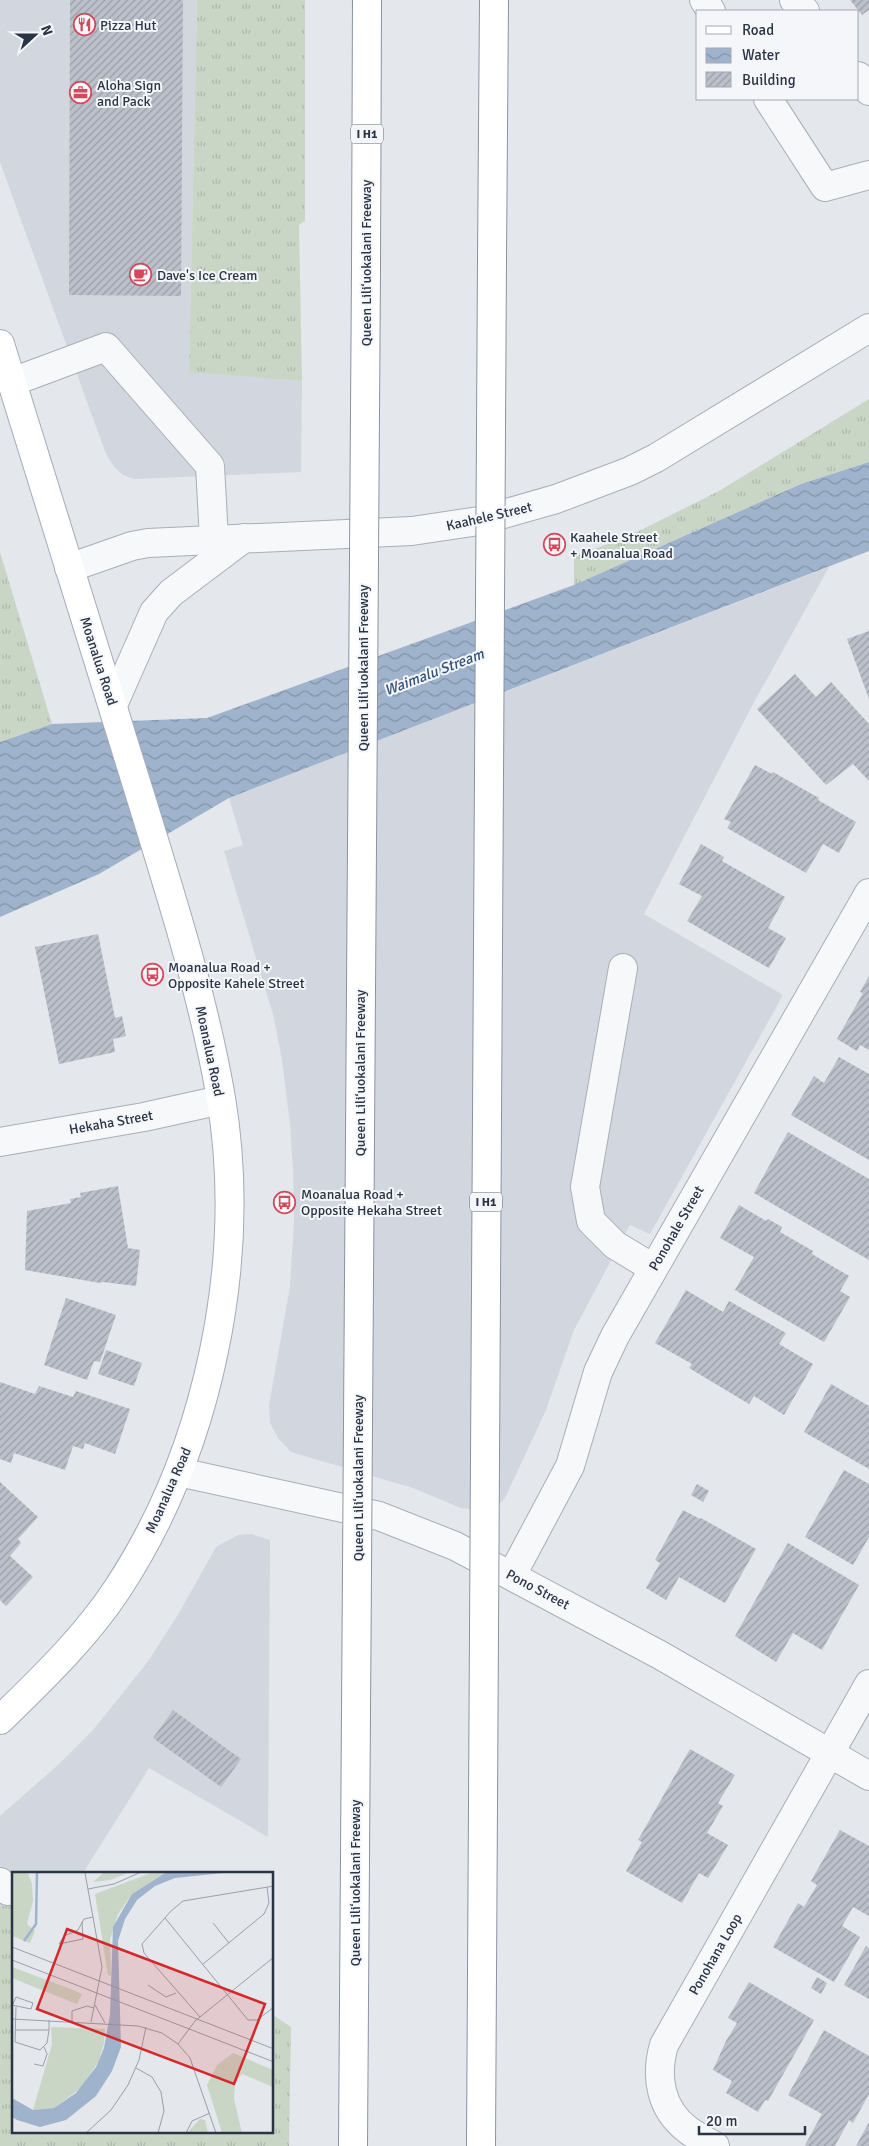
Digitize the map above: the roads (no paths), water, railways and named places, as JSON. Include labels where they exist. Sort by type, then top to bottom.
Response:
[{"type":"main road","name":"Queen Liliʻuokalani Freeway","points":[[353,2146],[368,0]]},
{"type":"main road","name":"I H1","points":[[481,2146],[494,0]]},
{"type":"main road","name":"Moanalua Road","points":[[0,344],[69,568],[114,705],[207,1025],[221,1100],[226,1141],[229,1195],[225,1280],[208,1372],[191,1438],[179,1472],[146,1540],[118,1589],[85,1632],[47,1674],[0,1720]]},
{"type":"street","points":[[794,0],[804,10]]},
{"type":"street","points":[[859,77],[869,91]]},
{"type":"street","points":[[769,100],[825,188],[869,175]]},
{"type":"street","name":"Kaahele Street","points":[[69,568],[132,546],[214,539],[412,531],[479,521],[556,499],[630,471],[656,458],[869,328]]},
{"type":"street","points":[[12,382],[106,347],[210,466],[214,539]]},
{"type":"street","points":[[114,705],[154,612],[171,593],[244,538]]},
{"type":"street","name":"Ponohale Street","points":[[512,1575],[570,1466],[592,1390],[606,1352],[869,893]]},
{"type":"street","points":[[623,968],[584,1187],[590,1221],[615,1245],[653,1268]]},
{"type":"street","name":"Hekaha Street","points":[[0,1142],[221,1100]]},
{"type":"street","name":"Pono Street","points":[[179,1472],[380,1516],[455,1546],[660,1655],[869,1776]]},
{"type":"street","name":"Ponohana Loop","points":[[715,2146],[688,2131],[673,2116],[668,2107],[660,2087],[659,2077],[659,2066],[664,2045],[869,1684]]},
{"type":"water","name":"Waimalu Stream","points":[[869,462],[869,551],[229,798],[99,874],[0,917],[0,742],[52,724],[207,718],[574,585],[801,484]]},
{"type":"place","name":"Pizza Hut","points":[[84,25]]},
{"type":"place","name":"Aloha Sign and Pack","points":[[81,93]]},
{"type":"place","name":"Dave's Ice Cream","points":[[141,275]]},
{"type":"place","name":"Kaahele Street + Moanalua Road","points":[[554,545]]},
{"type":"place","name":"Moanalua Road + Opposite Kahele Street","points":[[152,975]]},
{"type":"place","name":"Moanalua Road + Opposite Hekaha Street","points":[[285,1202]]}]
